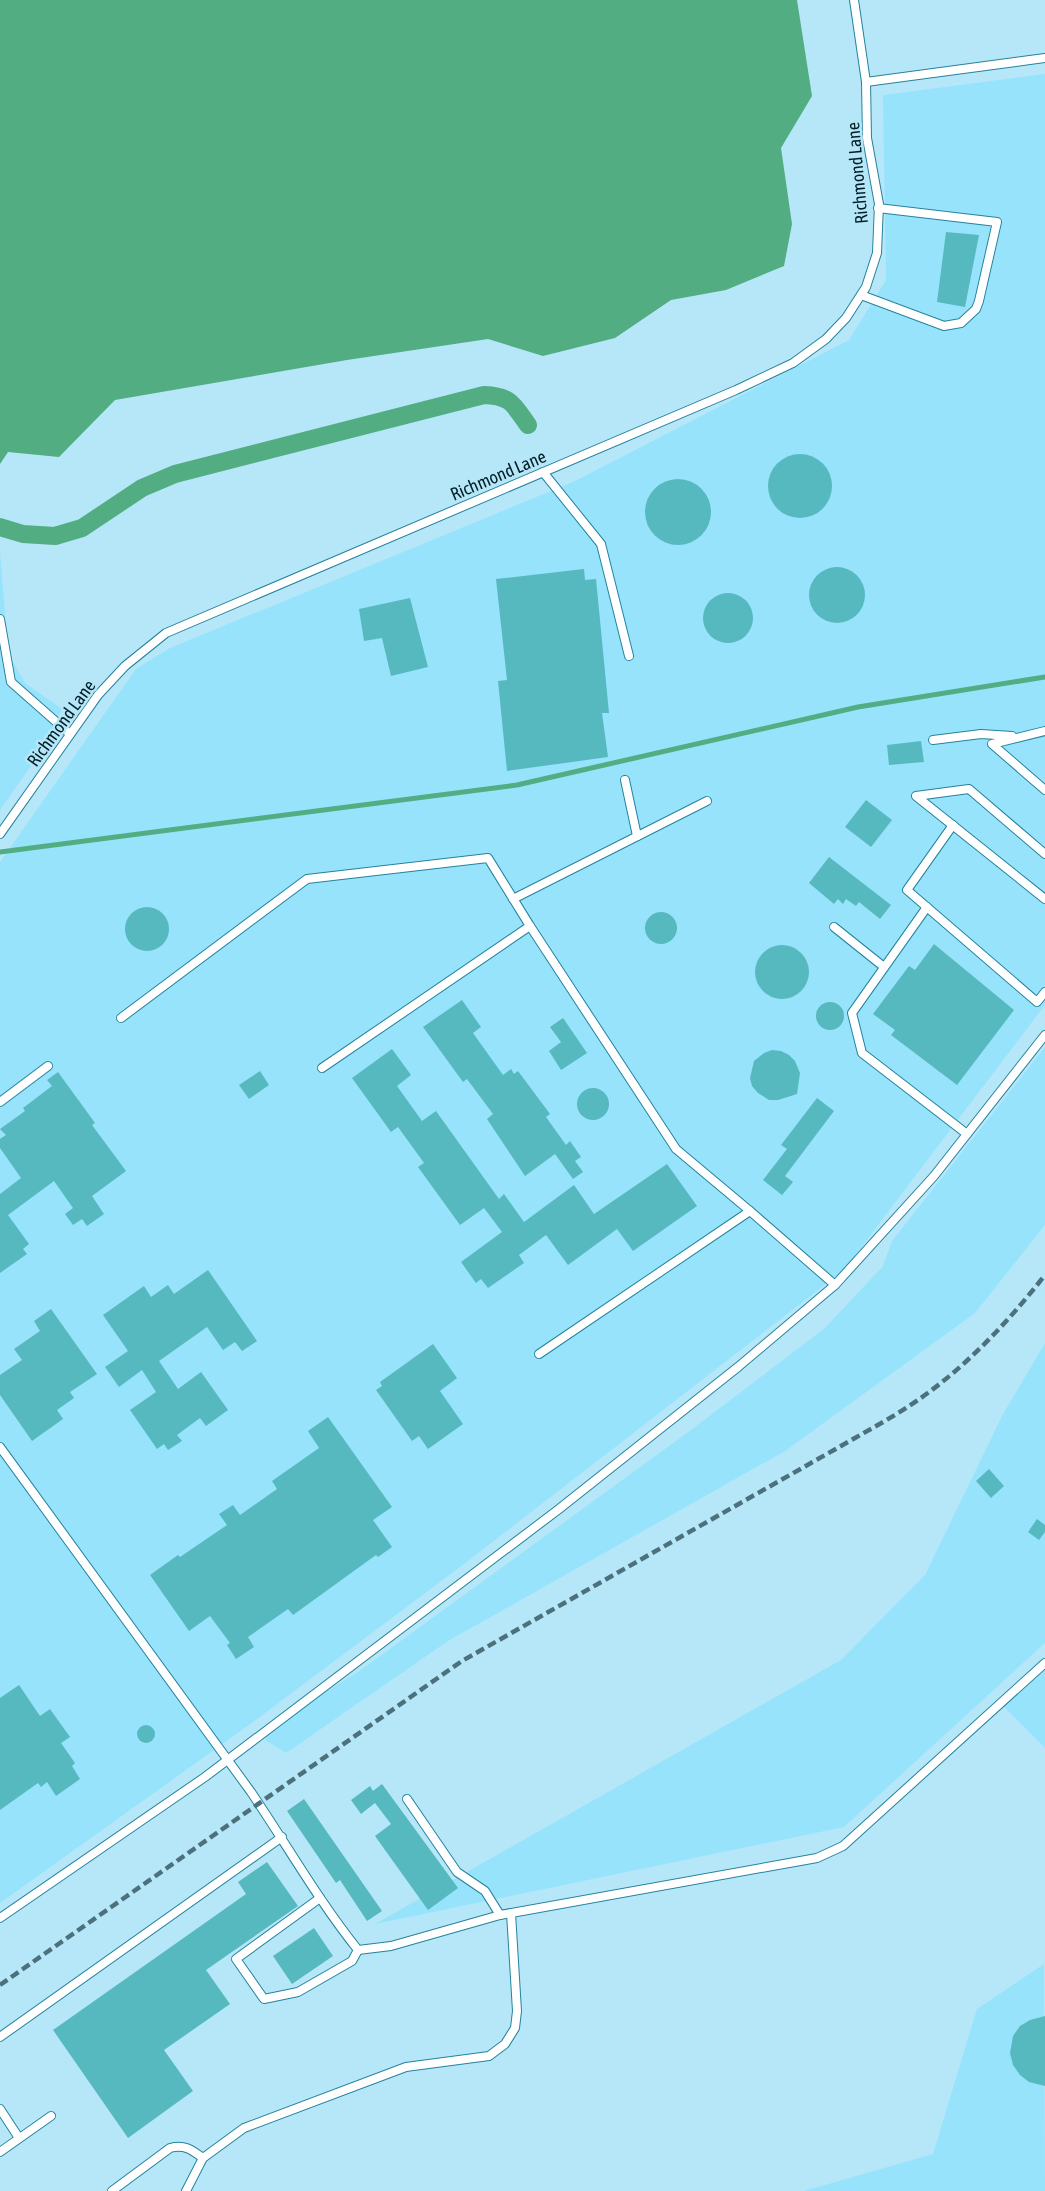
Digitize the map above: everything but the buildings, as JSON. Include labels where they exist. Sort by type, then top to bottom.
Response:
[{"type":"lane","name":"Richmond Lane","points":[[0,834],[98,695],[124,666],[166,633],[793,363],[826,339],[846,318],[866,287],[877,252],[878,208],[867,138],[866,82],[854,0]]},
{"type":"lane","points":[[866,82],[1045,58]]},
{"type":"lane","points":[[861,295],[944,326],[961,323],[976,309],[980,301],[997,222],[878,208]]},
{"type":"lane","points":[[543,472],[601,544],[629,656]]},
{"type":"lane","points":[[0,619],[11,682],[69,736]]},
{"type":"lane","points":[[1045,731],[992,744],[1045,790]]},
{"type":"lane","points":[[933,740],[981,734],[1020,737]]},
{"type":"lane","points":[[625,780],[637,836]]},
{"type":"lane","points":[[1045,854],[969,789],[916,796],[1045,899]]},
{"type":"lane","points":[[513,898],[707,801]]},
{"type":"lane","points":[[953,825],[907,890],[1037,1002],[1045,992]]},
{"type":"lane","points":[[121,1018],[307,879],[488,858],[676,1149],[835,1285]]},
{"type":"lane","points":[[927,907],[852,1013],[862,1053],[967,1134]]},
{"type":"lane","points":[[322,1068],[530,926]]},
{"type":"lane","points":[[834,927],[884,967]]},
{"type":"lane","points":[[0,1918],[228,1760],[559,1509],[738,1367],[835,1285],[934,1176],[1045,1035]]},
{"type":"lane","points":[[0,1102],[48,1066]]},
{"type":"lane","points":[[539,1354],[750,1211]]},
{"type":"lane","points":[[0,1447],[228,1760],[282,1837],[339,1927],[358,1950]]},
{"type":"lane","points":[[358,1950],[391,1946],[500,1915],[817,1858],[843,1846],[1045,1663]]},
{"type":"lane","points":[[407,1799],[457,1872],[485,1892],[500,1915]]},
{"type":"lane","points":[[0,2037],[282,1837]]},
{"type":"lane","points":[[320,1898],[236,1959],[264,1999],[298,1992],[352,1961],[358,1950]]},
{"type":"lane","points":[[186,2191],[203,2158],[243,2128],[406,2067],[489,2056],[505,2044],[515,2028],[517,2011],[511,1913]]},
{"type":"lane","points":[[0,2109],[19,2138]]},
{"type":"lane","points":[[0,2152],[51,2116]]},
{"type":"lane","points":[[112,2191],[170,2148],[180,2145],[187,2147],[203,2158]]},
{"type":"shaded area","points":[[0,0],[797,0],[812,96],[781,148],[792,224],[784,266],[726,290],[671,300],[615,338],[543,356],[488,339],[347,360],[115,400],[59,457],[8,452],[0,464]]},
{"type":"shaded area","points":[[1045,74],[1045,1005],[844,1270],[464,1564],[249,1725],[0,1903],[0,862],[136,669],[170,648],[573,482],[849,340],[886,280],[883,95]]},
{"type":"shaded area","points":[[0,551],[8,653],[25,683],[62,709],[45,746],[0,810]]},
{"type":"shaded area","points":[[1045,1047],[1045,1225],[975,1313],[785,1451],[448,1641],[286,1753],[265,1740],[269,1726],[358,1672],[687,1433],[825,1328],[883,1266],[892,1241]]},
{"type":"shaded area","points":[[1045,1343],[1045,1643],[844,1827],[375,1924],[841,1660],[925,1575],[1002,1416]]},
{"type":"shaded area","points":[[1045,1663],[1045,1748],[1000,1703]]},
{"type":"shaded area","points":[[1044,1964],[1045,2191],[804,2191],[933,2154],[977,2009]]},
{"type":"waterway","points":[[0,527],[23,534],[55,536],[82,528],[142,488],[175,474],[484,395],[500,397],[511,402],[528,425]]},
{"type":"waterway","points":[[0,852],[517,785],[858,707],[1045,677]]},
{"type":"railway","points":[[0,1985],[462,1661],[910,1405],[936,1387],[970,1358],[1016,1310],[1045,1275]]}]
